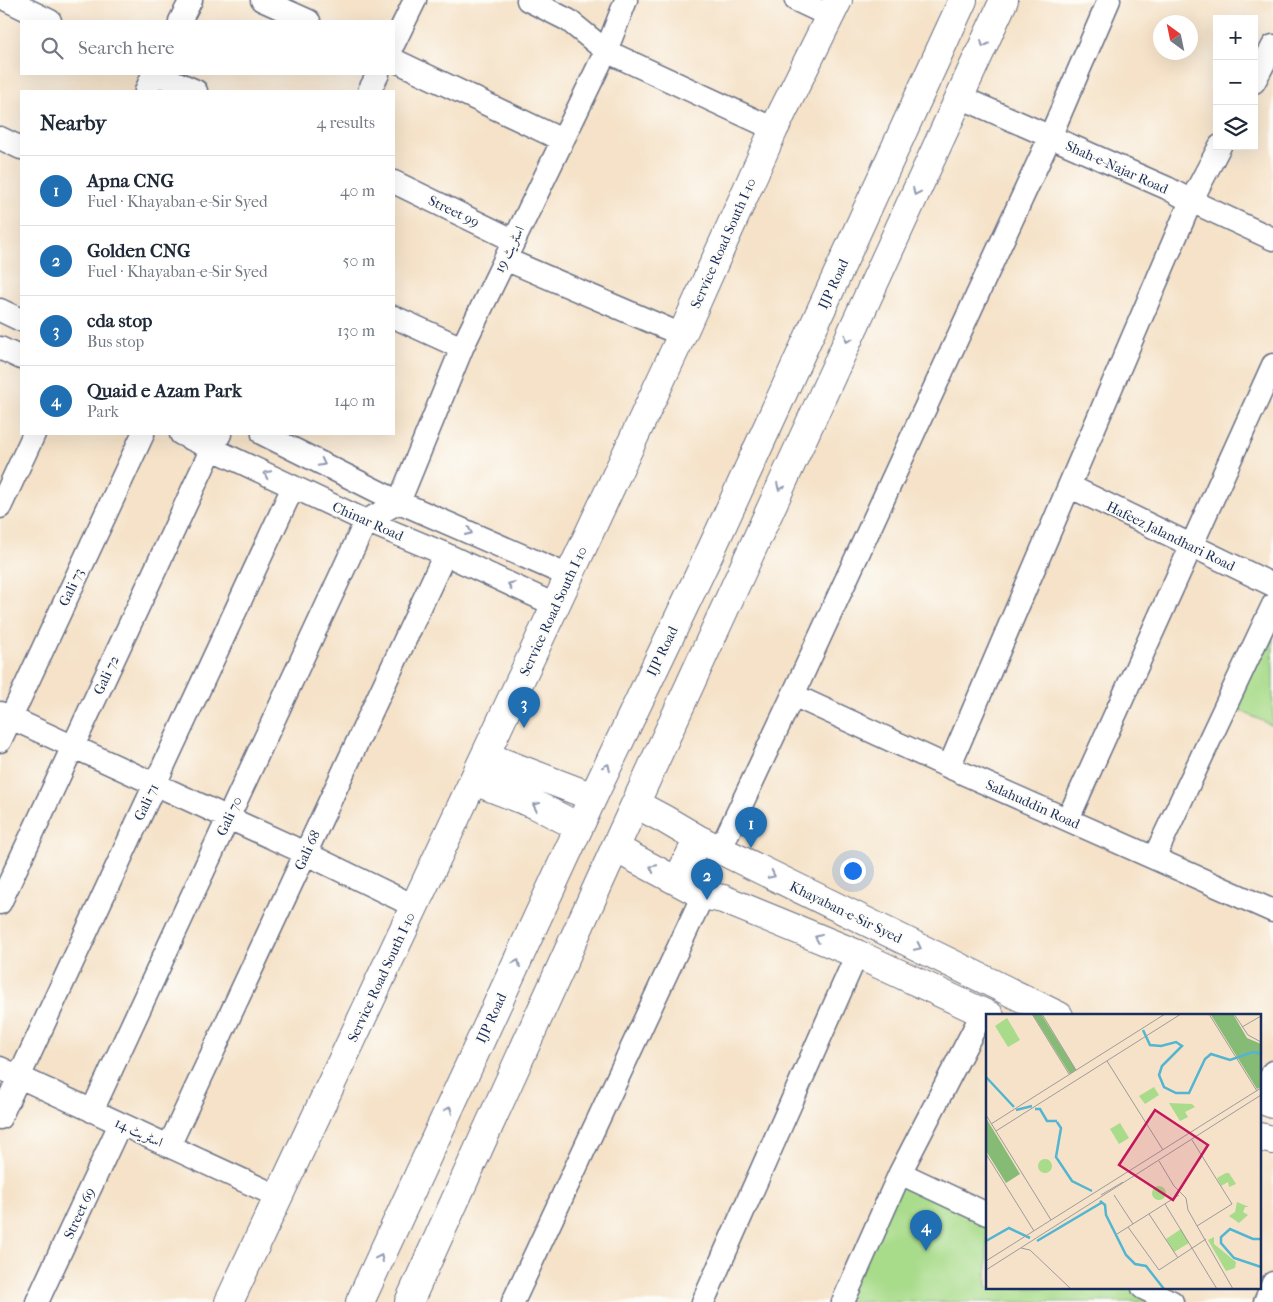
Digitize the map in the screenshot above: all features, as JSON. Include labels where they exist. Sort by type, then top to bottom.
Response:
[{"type":"main road","name":"IJP Road","points":[[360,1302],[593,796],[716,539],[963,0]]},
{"type":"main road","points":[[409,1302],[812,416],[1004,0]]},
{"type":"main road","name":"Service Road South I-10","points":[[229,1302],[277,1196],[486,756],[682,335],[774,129],[834,8]]},
{"type":"main road","points":[[486,756],[593,796]]},
{"type":"main road","points":[[474,781],[536,805],[580,827]]},
{"type":"main road","name":"Khayaban-e-Sir Syed","points":[[636,804],[719,850],[1055,1014]]},
{"type":"main road","points":[[615,848],[677,881],[857,954],[986,1014]]},
{"type":"main road","points":[[677,881],[719,850]]},
{"type":"main road","points":[[713,897],[719,850]]},
{"type":"main road","points":[[1260,1137],[1273,1140]]},
{"type":"street","points":[[7,0],[48,20]]},
{"type":"street","points":[[181,20],[191,0]]},
{"type":"street","points":[[262,0],[307,20]]},
{"type":"street","points":[[395,41],[415,0]]},
{"type":"street","points":[[528,0],[568,20],[606,51],[774,129]]},
{"type":"street","name":"اسٹریٹ 19","points":[[399,502],[462,348],[606,51],[626,0]]},
{"type":"street","points":[[796,0],[834,8]]},
{"type":"street","points":[[719,850],[793,695],[1050,137],[1109,0]]},
{"type":"street","points":[[1258,74],[1273,46]]},
{"type":"street","points":[[395,60],[562,140]]},
{"type":"street","points":[[147,90],[154,75]]},
{"type":"street","points":[[157,75],[194,90]]},
{"type":"street","points":[[370,90],[377,75]]},
{"type":"street","name":"Shah-e-Najar Road","points":[[960,97],[1167,188],[1273,239]]},
{"type":"street","points":[[0,138],[20,148]]},
{"type":"street","points":[[949,766],[1191,201],[1218,150]]},
{"type":"street","name":"Street 99","points":[[395,183],[509,249],[682,335]]},
{"type":"street","points":[[0,310],[20,320]]},
{"type":"street","points":[[395,317],[462,348]]},
{"type":"street","points":[[0,348],[20,358]]},
{"type":"street","points":[[1068,819],[1273,365]]},
{"type":"street","points":[[0,507],[34,435]]},
{"type":"street","name":"Gali 73","points":[[0,741],[5,715],[143,435]]},
{"type":"street","name":"Chinar Road","points":[[186,435],[216,441],[293,487],[555,605]]},
{"type":"street","points":[[265,435],[399,502],[569,576]]},
{"type":"street","name":"Gali 72","points":[[0,903],[216,441]]},
{"type":"street","name":"Hafeez Jalandhari Road","points":[[1069,486],[1273,585]]},
{"type":"street","name":"Gali 71","points":[[0,1118],[9,1073],[155,784],[293,487]]},
{"type":"street","points":[[366,521],[399,502]]},
{"type":"street","name":"Gali 70","points":[[92,1111],[366,521]]},
{"type":"street","name":"Gali 68","points":[[169,1146],[445,554]]},
{"type":"street","points":[[1154,858],[1273,605]]},
{"type":"street","name":"Salahuddin Road","points":[[793,695],[1273,911]]},
{"type":"street","points":[[5,715],[305,853],[414,906]]},
{"type":"street","points":[[513,1302],[713,897]]},
{"type":"street","points":[[703,1302],[857,954]]},
{"type":"street","points":[[843,1302],[900,1173],[986,1014]]},
{"type":"street","points":[[1264,1101],[1273,1072]]},
{"type":"street","name":"اسٹریٹ 14","points":[[9,1073],[277,1196]]},
{"type":"street","name":"Street 69","points":[[37,1302],[120,1124]]},
{"type":"street","points":[[900,1173],[986,1214]]},
{"type":"street","points":[[1265,1302],[1273,1283]]},
{"type":"green space","points":[[1273,605],[1273,726],[1226,704]]},
{"type":"green space","points":[[900,1173],[986,1214],[986,1290],[1144,1290],[1149,1302],[843,1302]]},
{"type":"place","name":"cda stop","points":[[524,728]]},
{"type":"place","name":"Apna CNG","points":[[751,848]]},
{"type":"place","name":"Golden CNG","points":[[707,900]]},
{"type":"place","name":"Quaid e Azam Park","points":[[926,1251]]}]
